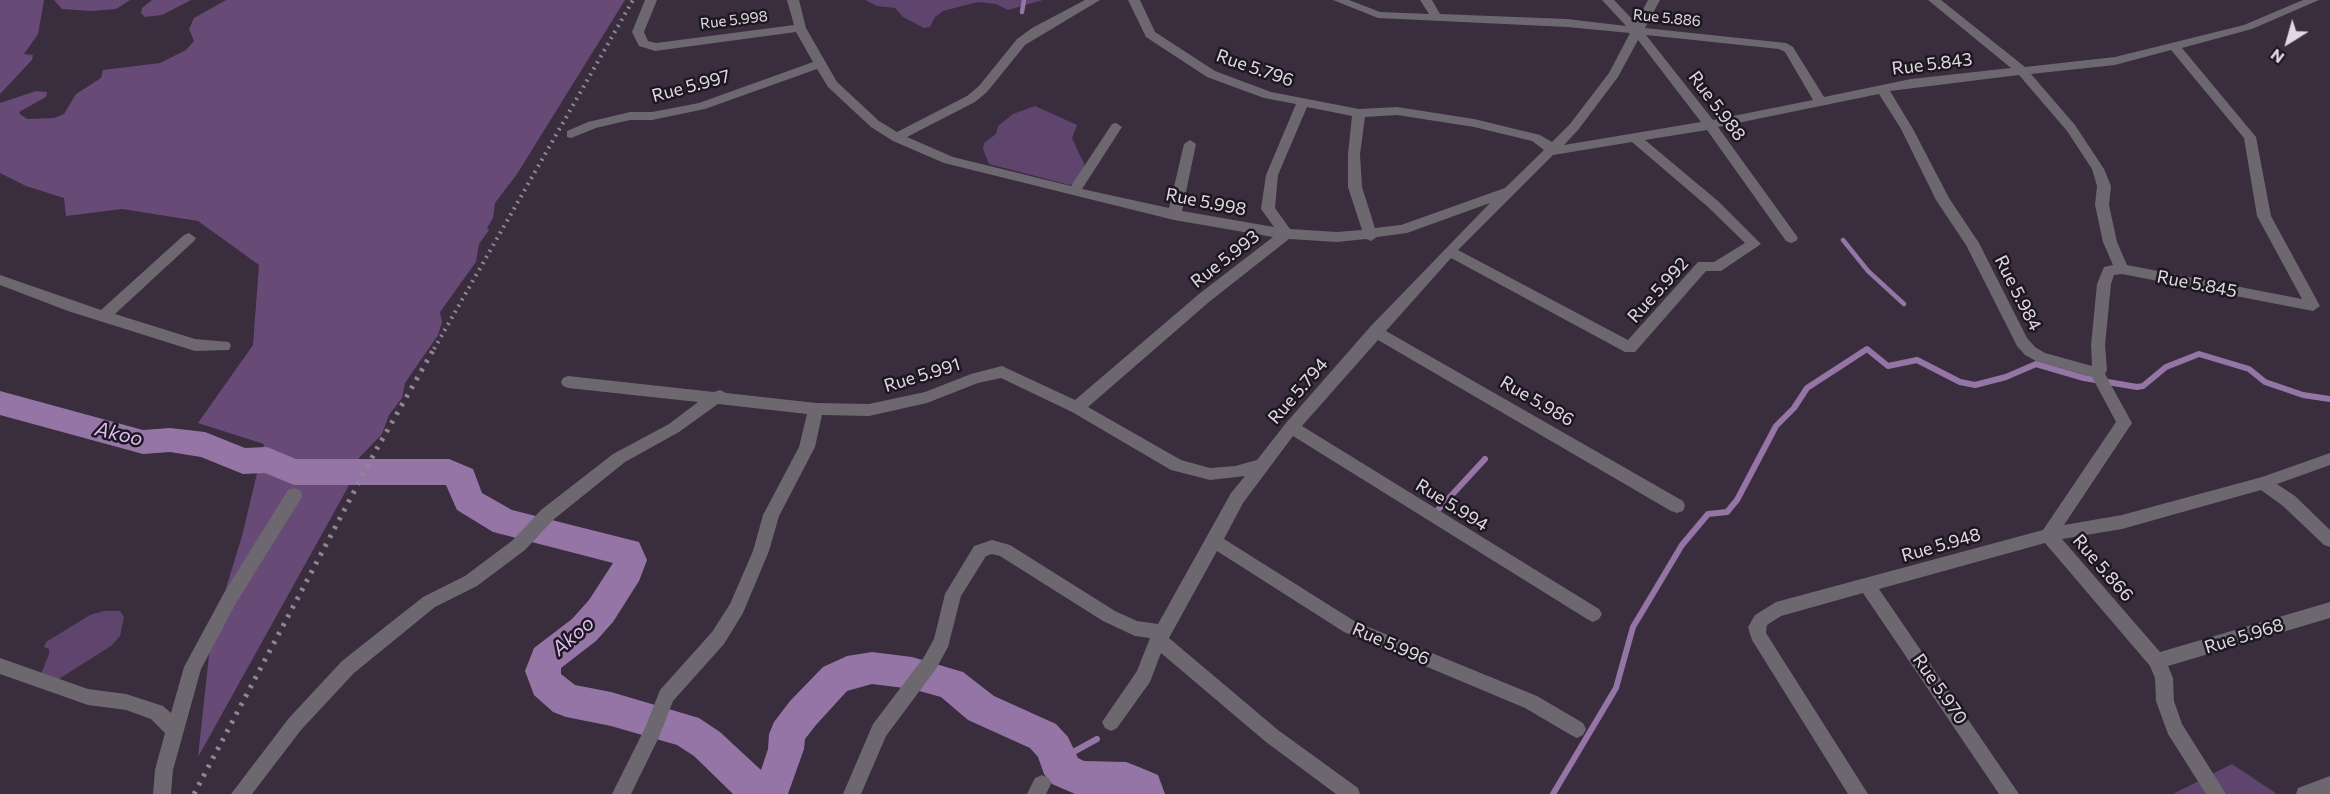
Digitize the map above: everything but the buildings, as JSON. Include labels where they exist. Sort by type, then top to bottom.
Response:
[{"type":"street","name":"Rue 5.998","points":[[651,0],[638,32],[643,43],[655,47],[800,28],[832,84],[875,124],[897,138],[949,160],[1174,215],[1286,234],[1371,236],[1402,230],[1511,190]]},
{"type":"street","points":[[793,0],[800,28]]},
{"type":"street","points":[[897,138],[919,124],[971,99],[983,89],[1021,42],[1046,25],[1094,0]]},
{"type":"street","name":"Rue 5.796","points":[[1134,0],[1150,34],[1211,74],[1268,95],[1359,113],[1397,111],[1474,123],[1536,138],[1546,143],[1551,152]]},
{"type":"street","name":"Rue 5.886","points":[[1339,0],[1378,15],[1567,23],[1786,48],[1820,101]]},
{"type":"street","points":[[1426,0],[1437,18]]},
{"type":"street","name":"Rue 5.988","points":[[1608,0],[1636,30],[1710,125],[1791,238]]},
{"type":"street","name":"Rue 5.794","points":[[1161,635],[1237,498],[1291,427],[1449,251],[1574,127],[1609,82],[1654,0]]},
{"type":"street","points":[[1934,0],[2022,71],[2071,128],[2098,169],[2104,186],[2102,205],[2106,224],[2122,269],[2109,271],[2104,284],[2098,345],[2100,370],[2097,373]]},
{"type":"street","name":"Rue 5.843","points":[[1551,152],[1710,125],[1911,83],[2115,61],[2248,27],[2313,0]]},
{"type":"street","name":"Rue 5.845","points":[[2122,269],[2313,306],[2264,216],[2250,136],[2175,47]]},
{"type":"street","name":"Rue 5.997","points":[[571,134],[592,125],[630,116],[652,116],[701,106],[819,64]]},
{"type":"street","name":"Rue 5.984","points":[[1882,89],[1907,129],[1943,200],[1972,243],[2022,342],[2041,357],[2097,373]]},
{"type":"street","name":"Rue 5.993","points":[[1077,408],[1204,298],[1286,234],[1268,209],[1272,175],[1303,102]]},
{"type":"street","points":[[1359,113],[1354,154],[1355,187],[1371,236]]},
{"type":"street","points":[[1074,191],[1116,127]]},
{"type":"street","name":"Rue 5.992","points":[[1449,251],[1630,348],[1703,266],[1716,267],[1754,244],[1713,204],[1634,137]]},
{"type":"street","points":[[1174,215],[1190,144]]},
{"type":"street","points":[[105,315],[189,238]]},
{"type":"street","points":[[0,280],[73,307],[105,315],[195,345],[224,346]]},
{"type":"street","name":"Rue 5.986","points":[[1375,332],[1677,506]]},
{"type":"street","name":"Rue 5.991","points":[[568,382],[720,396],[816,409],[868,410],[903,404],[1002,372],[1077,408],[1177,465],[1210,474],[1235,472],[1262,465]]},
{"type":"street","name":"Rue 5.866","points":[[2097,373],[2124,423],[2048,535],[2157,661],[2164,678],[2165,700],[2174,728],[2217,794]]},
{"type":"street","points":[[240,794],[295,724],[348,668],[429,602],[471,581],[519,545],[547,515],[619,458],[674,428],[695,411],[720,396]]},
{"type":"street","points":[[621,794],[653,731],[672,686],[718,638],[737,608],[761,551],[771,515],[807,447],[816,409]]},
{"type":"street","name":"Rue 5.994","points":[[1291,427],[1593,614]]},
{"type":"street","name":"Rue 5.948","points":[[1859,794],[1758,635],[1757,627],[1761,620],[1776,610],[2048,535],[2122,522],[2263,483],[2330,459]]},
{"type":"street","points":[[2263,483],[2289,501],[2330,540]]},
{"type":"street","points":[[162,794],[164,770],[194,667],[230,598],[294,495]]},
{"type":"street","name":"Rue 5.996","points":[[1214,541],[1350,627],[1531,702],[1577,729]]},
{"type":"street","points":[[852,794],[879,730],[930,663],[942,641],[953,594],[980,551],[992,547],[1004,550],[1109,616],[1135,628],[1161,635],[1272,736],[1351,794]]},
{"type":"street","name":"Rue 5.970","points":[[1867,586],[2010,794]]},
{"type":"street","name":"Rue 5.968","points":[[2157,661],[2330,610]]},
{"type":"street","points":[[1111,722],[1144,676],[1161,635]]},
{"type":"street","points":[[0,666],[88,697],[126,702],[157,712],[170,723],[175,734]]},
{"type":"street","points":[[2305,794],[2330,785]]},
{"type":"shaded area","points":[[0,0],[44,0],[38,34],[24,54],[33,55],[32,60],[0,94]]},
{"type":"shaded area","points":[[54,0],[130,0],[116,9],[92,11],[62,9]]},
{"type":"shaded area","points":[[152,0],[191,0],[162,15],[145,17],[141,13],[142,8]]},
{"type":"shaded area","points":[[226,0],[625,0],[517,174],[495,203],[493,218],[487,228],[489,230],[479,244],[476,262],[440,312],[442,322],[438,335],[405,383],[402,398],[389,415],[382,434],[359,458],[347,489],[198,757],[211,637],[242,536],[264,444],[198,423],[253,345],[259,265],[198,221],[122,209],[66,216],[64,198],[26,186],[0,173],[0,103],[36,91],[47,92],[46,97],[19,112],[21,115],[27,119],[54,118],[64,114],[76,94],[101,78],[103,70],[160,63],[186,50],[194,41],[189,29],[194,18]]},
{"type":"shaded area","points":[[865,0],[1043,0],[1008,10],[996,4],[978,2],[943,11],[935,17],[930,27],[924,28],[903,17],[895,8],[877,6]]},
{"type":"shaded area","points":[[1035,106],[1077,125],[1072,138],[1084,164],[1084,174],[1078,181],[1070,185],[989,164],[983,149],[984,143],[996,134],[998,126],[1013,114]]},
{"type":"shaded area","points":[[104,611],[120,611],[124,617],[120,636],[111,646],[51,684],[40,677],[49,654],[49,649],[44,647],[46,642],[90,615]]},
{"type":"shaded area","points":[[2232,764],[2277,794],[2173,794]]},
{"type":"waterway","points":[[1022,12],[1024,0]]},
{"type":"waterway","points":[[1843,240],[1868,271],[1904,304]]},
{"type":"waterway","points":[[1553,794],[1616,688],[1633,627],[1682,545],[1708,514],[1727,512],[1737,500],[1776,426],[1794,408],[1807,388],[1867,349],[1888,366],[1917,360],[1960,382],[1975,385],[2006,377],[2036,364],[2084,378],[2137,387],[2143,386],[2166,367],[2199,354],[2249,369],[2265,382],[2303,395],[2330,399]]},
{"type":"waterway","name":"Akoo","points":[[0,403],[143,442],[170,440],[205,445],[243,461],[267,460],[294,472],[449,472],[462,478],[468,501],[504,522],[627,552],[630,560],[627,571],[601,611],[584,630],[546,659],[543,671],[546,683],[566,700],[611,709],[686,730],[707,744],[754,789],[763,793],[770,790],[775,782],[786,749],[787,734],[803,713],[835,679],[847,672],[872,668],[912,673],[951,684],[981,708],[1043,736],[1055,749],[1057,761],[1065,771],[1083,779],[1126,780],[1145,788],[1146,794]]},
{"type":"waterway","points":[[1436,512],[1485,459]]},
{"type":"waterway","points":[[1057,761],[1097,739]]},
{"type":"railway","points":[[434,349],[633,0]]},
{"type":"railway","points":[[194,794],[375,452],[435,347]]}]
